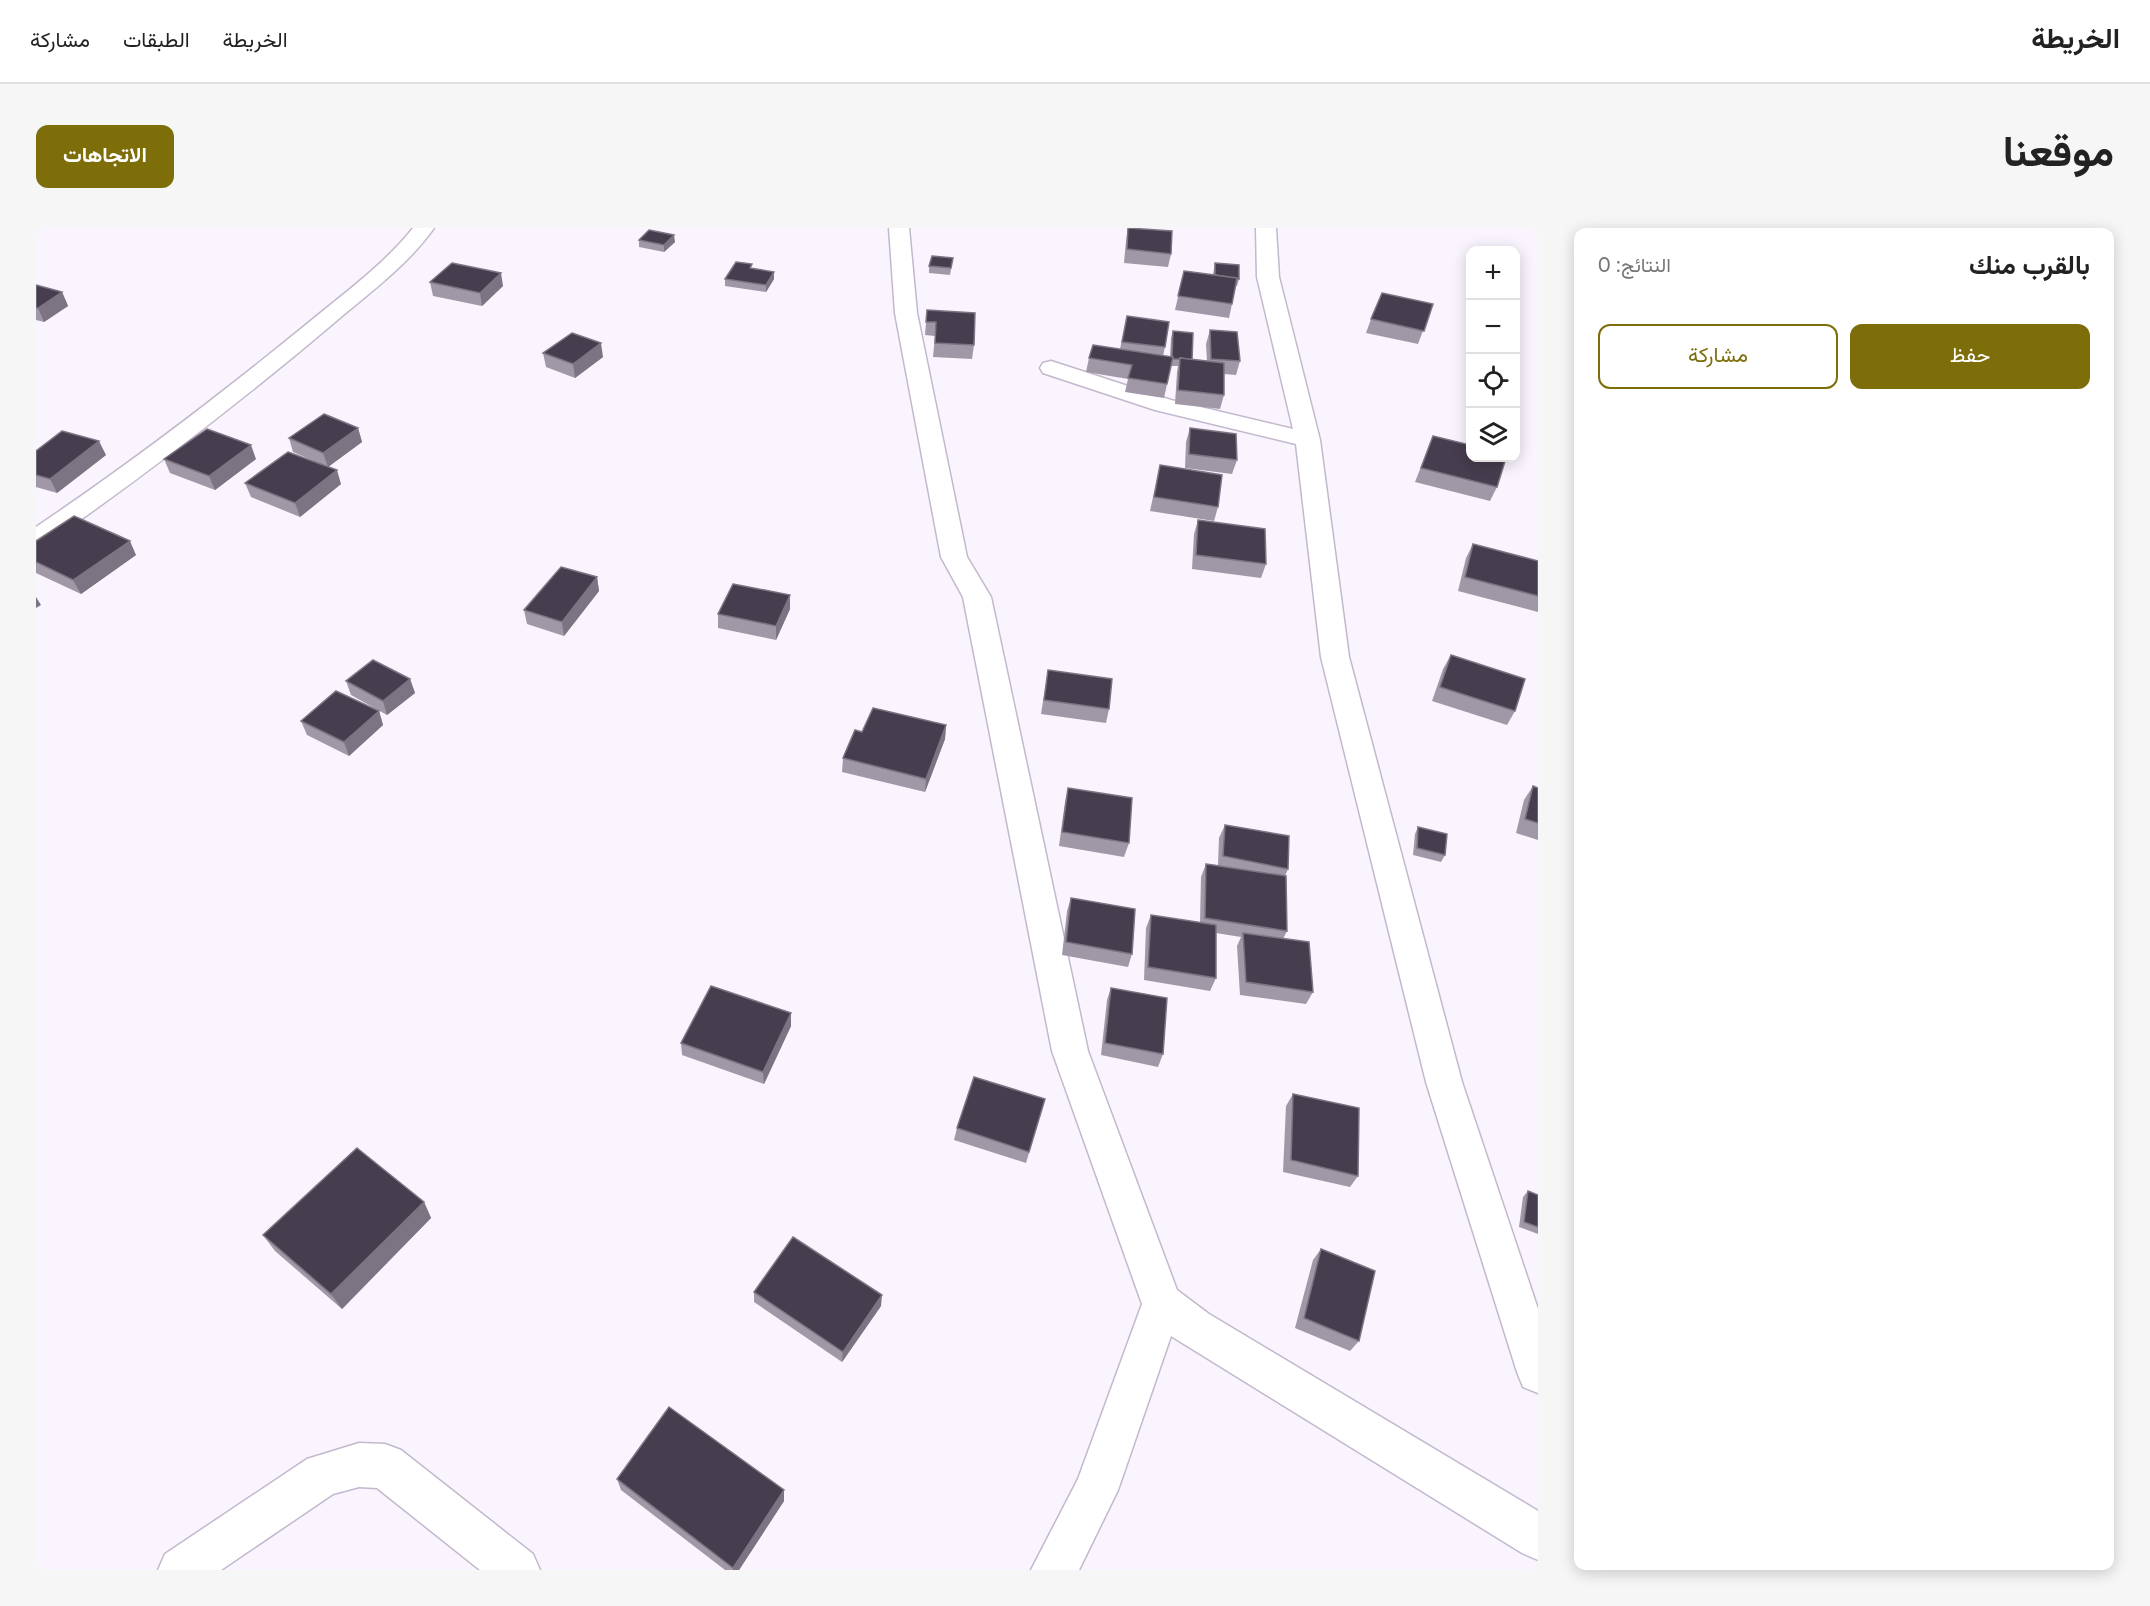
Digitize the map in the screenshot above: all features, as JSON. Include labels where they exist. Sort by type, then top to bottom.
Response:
[{"type":"street","points":[[36,539],[144,461],[292,347],[409,247],[424,228]]},
{"type":"street","points":[[899,228],[906,313],[954,557],[976,597],[1070,1051],[1144,1262],[1162,1304],[1194,1328],[1538,1537]]},
{"type":"street","points":[[1266,228],[1268,277],[1308,440],[1338,668],[1444,1082],[1538,1372]]},
{"type":"street","points":[[1051,368],[1163,405],[1308,440]]},
{"type":"street","points":[[1054,1570],[1096,1490],[1162,1304]]},
{"type":"street","points":[[181,1570],[323,1475],[359,1465],[385,1466],[517,1570]]},
{"type":"building","points":[[1128,228],[1172,231],[1171,254],[1127,249]]},
{"type":"building","points":[[649,230],[674,235],[664,245],[639,240]]},
{"type":"building","points":[[932,256],[953,258],[951,268],[929,266]]},
{"type":"building","points":[[736,262],[752,264],[750,268],[774,272],[766,285],[725,279]]},
{"type":"building","points":[[452,263],[501,273],[480,293],[430,282]]},
{"type":"building","points":[[1215,263],[1239,265],[1239,279],[1215,275]]},
{"type":"building","points":[[1184,271],[1237,278],[1232,304],[1178,296]]},
{"type":"building","points":[[36,285],[62,292],[36,308]]},
{"type":"building","points":[[1382,293],[1433,304],[1424,331],[1371,319]]},
{"type":"building","points":[[927,310],[975,313],[974,345],[935,343],[936,322],[926,322]]},
{"type":"building","points":[[1127,316],[1169,322],[1165,347],[1122,342]]},
{"type":"building","points":[[1210,330],[1237,332],[1240,361],[1211,359]]},
{"type":"building","points":[[1173,331],[1193,333],[1192,360],[1173,359]]},
{"type":"building","points":[[572,333],[601,343],[573,364],[543,353]]},
{"type":"building","points":[[1093,345],[1173,357],[1167,384],[1128,378],[1132,365],[1089,358]]},
{"type":"building","points":[[1180,358],[1224,363],[1224,395],[1178,390]]},
{"type":"building","points":[[324,414],[358,428],[323,453],[289,438]]},
{"type":"building","points":[[1190,428],[1236,434],[1237,460],[1189,454]]},
{"type":"building","points":[[207,429],[251,445],[209,476],[164,459]]},
{"type":"building","points":[[62,431],[99,441],[50,479],[36,475],[36,451]]},
{"type":"building","points":[[1433,436],[1466,444],[1466,462],[1505,462],[1497,487],[1421,468]]},
{"type":"building","points":[[288,452],[337,470],[295,503],[245,483]]},
{"type":"building","points":[[1160,465],[1222,475],[1218,507],[1154,497]]},
{"type":"building","points":[[74,516],[130,541],[73,580],[36,562],[36,541]]},
{"type":"building","points":[[1198,520],[1265,529],[1266,564],[1196,555]]},
{"type":"building","points":[[1473,544],[1538,561],[1538,596],[1465,577]]},
{"type":"building","points":[[561,567],[597,577],[562,622],[524,610]]},
{"type":"building","points":[[733,584],[790,595],[776,626],[718,614]]},
{"type":"building","points":[[1451,655],[1525,679],[1515,711],[1440,687]]},
{"type":"building","points":[[373,660],[410,679],[383,701],[346,681]]},
{"type":"building","points":[[1048,670],[1112,679],[1109,709],[1044,700]]},
{"type":"building","points":[[336,691],[379,711],[344,742],[301,721]]},
{"type":"building","points":[[873,708],[946,725],[926,779],[843,758],[855,730],[862,732]]},
{"type":"building","points":[[1533,786],[1538,788],[1538,823],[1525,819]]},
{"type":"building","points":[[1068,788],[1132,798],[1129,843],[1062,832]]},
{"type":"building","points":[[1225,825],[1289,836],[1288,869],[1223,856]]},
{"type":"building","points":[[1418,827],[1447,834],[1445,855],[1417,848]]},
{"type":"building","points":[[1206,864],[1286,876],[1287,931],[1205,918]]},
{"type":"building","points":[[1071,898],[1135,909],[1132,954],[1066,942]]},
{"type":"building","points":[[1151,915],[1216,925],[1216,978],[1148,967]]},
{"type":"building","points":[[1243,933],[1309,942],[1313,992],[1246,982]]},
{"type":"building","points":[[711,986],[791,1013],[763,1072],[681,1043]]},
{"type":"building","points":[[1111,988],[1167,998],[1163,1054],[1105,1043]]},
{"type":"building","points":[[974,1077],[1045,1099],[1029,1152],[957,1128]]},
{"type":"building","points":[[1293,1094],[1359,1108],[1358,1176],[1291,1160]]},
{"type":"building","points":[[357,1148],[424,1202],[331,1294],[263,1235]]},
{"type":"building","points":[[1528,1191],[1538,1195],[1538,1227],[1524,1222]]},
{"type":"building","points":[[793,1237],[882,1295],[843,1352],[754,1292]]},
{"type":"building","points":[[1321,1249],[1375,1271],[1359,1341],[1304,1318]]},
{"type":"building","points":[[669,1407],[784,1490],[733,1568],[617,1479]]}]
